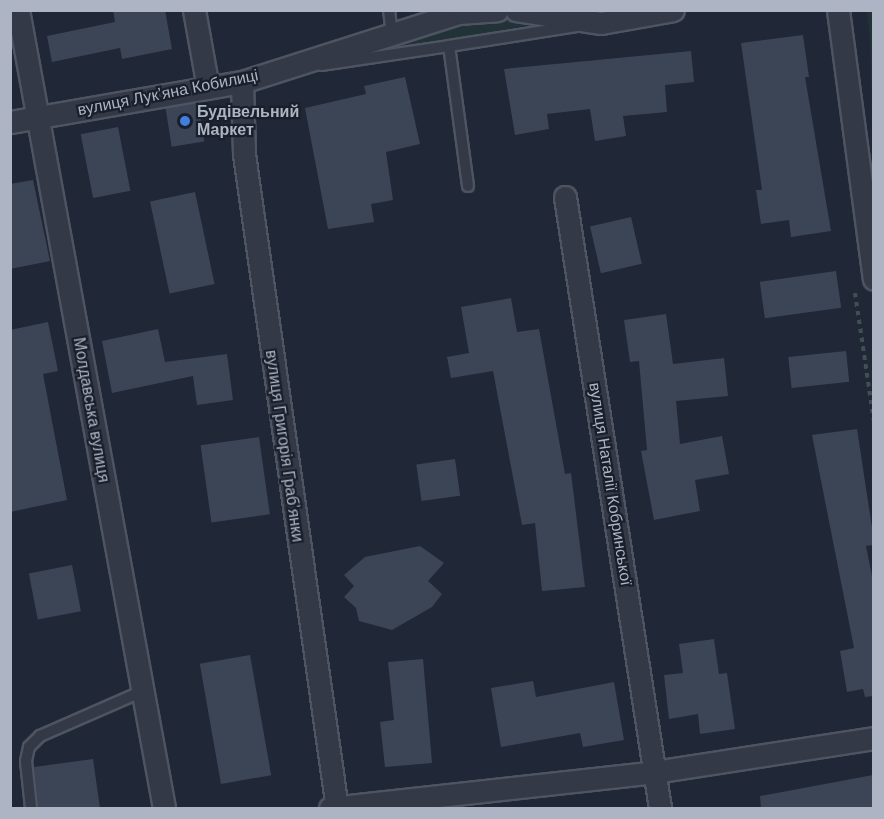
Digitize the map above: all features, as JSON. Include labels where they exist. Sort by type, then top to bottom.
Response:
[{"type":"street","name":"Молдавська вулиця","points":[[18,10],[164,808]]},
{"type":"street","points":[[194,10],[208,88]]},
{"type":"street","name":"вулиця Лукʼяна Кобилиці","points":[[10,122],[242,82],[458,13],[497,10]]},
{"type":"street","points":[[516,10],[544,11],[601,23],[673,10]]},
{"type":"street","points":[[838,10],[873,279]]},
{"type":"street","name":"вулиця Григорія Грабʼянки","points":[[242,82],[244,154],[335,808]]},
{"type":"street","name":"вулиця Наталії Кобринської","points":[[565,197],[660,808]]},
{"type":"street","points":[[335,808],[654,772],[873,738]]},
{"type":"lane","points":[[389,10],[392,34]]},
{"type":"lane","points":[[270,73],[601,23]]},
{"type":"lane","points":[[449,46],[468,186]]},
{"type":"lane","points":[[31,808],[26,761],[29,747],[40,736],[143,691]]},
{"type":"shaded area","points":[[867,11],[873,11],[873,135],[870,37]]},
{"type":"shaded area","points":[[506,19],[546,22],[372,54],[460,23]]},
{"type":"building","points":[[113,10],[165,10],[172,49],[122,59],[120,48],[52,62],[47,36],[115,22]]},
{"type":"building","points":[[803,35],[809,77],[805,77],[831,231],[791,237],[789,220],[761,224],[756,190],[762,190],[741,43]]},
{"type":"building","points":[[691,51],[694,82],[665,85],[667,112],[623,116],[626,136],[595,141],[590,109],[547,114],[549,129],[515,135],[504,69]]},
{"type":"building","points":[[405,77],[420,144],[386,152],[393,200],[371,204],[374,222],[328,229],[305,108],[366,94],[364,86]]},
{"type":"building","points":[[198,102],[204,142],[172,147],[165,107]]},
{"type":"building","points":[[118,127],[130,191],[93,198],[81,134]]},
{"type":"building","points":[[33,180],[50,261],[10,269],[10,184]]},
{"type":"building","points":[[195,192],[215,284],[170,294],[150,202]]},
{"type":"building","points":[[631,217],[642,264],[601,273],[590,226]]},
{"type":"building","points":[[836,271],[841,308],[765,318],[760,282]]},
{"type":"building","points":[[511,298],[517,332],[539,329],[565,474],[571,473],[585,587],[542,591],[535,523],[522,525],[493,371],[451,378],[447,357],[469,353],[461,307]]},
{"type":"building","points":[[666,314],[673,364],[724,358],[728,396],[676,401],[680,444],[722,436],[729,474],[695,480],[700,511],[654,520],[641,451],[647,450],[639,361],[630,362],[624,320]]},
{"type":"building","points":[[48,322],[58,371],[43,374],[67,500],[10,512],[10,330]]},
{"type":"building","points":[[158,329],[165,362],[227,354],[233,400],[197,405],[193,376],[112,393],[102,341]]},
{"type":"building","points":[[846,351],[849,382],[792,388],[788,357]]},
{"type":"building","points":[[857,429],[873,534],[873,545],[866,546],[873,581],[873,696],[865,697],[863,689],[847,692],[840,651],[854,648],[812,435]]},
{"type":"building","points":[[259,437],[270,514],[211,522],[201,445]]},
{"type":"building","points":[[455,459],[460,496],[422,501],[416,464]]},
{"type":"building","points":[[420,546],[444,563],[428,581],[442,594],[432,607],[392,630],[359,621],[356,608],[344,597],[354,586],[344,575],[365,557]]},
{"type":"building","points":[[72,565],[81,611],[38,620],[29,573]]},
{"type":"building","points":[[714,639],[719,674],[727,673],[735,729],[700,734],[698,714],[669,719],[664,675],[683,673],[679,644]]},
{"type":"building","points":[[250,655],[271,775],[221,784],[200,664]]},
{"type":"building","points":[[423,659],[432,763],[385,767],[380,722],[394,720],[388,662]]},
{"type":"building","points":[[533,681],[536,697],[614,682],[624,740],[583,747],[580,733],[501,747],[491,688]]},
{"type":"building","points":[[93,759],[100,808],[38,808],[34,767]]},
{"type":"building","points":[[873,775],[873,808],[761,808],[760,796]]},
{"type":"place","name":"Будівельний Маркет","points":[[185,121]]}]
